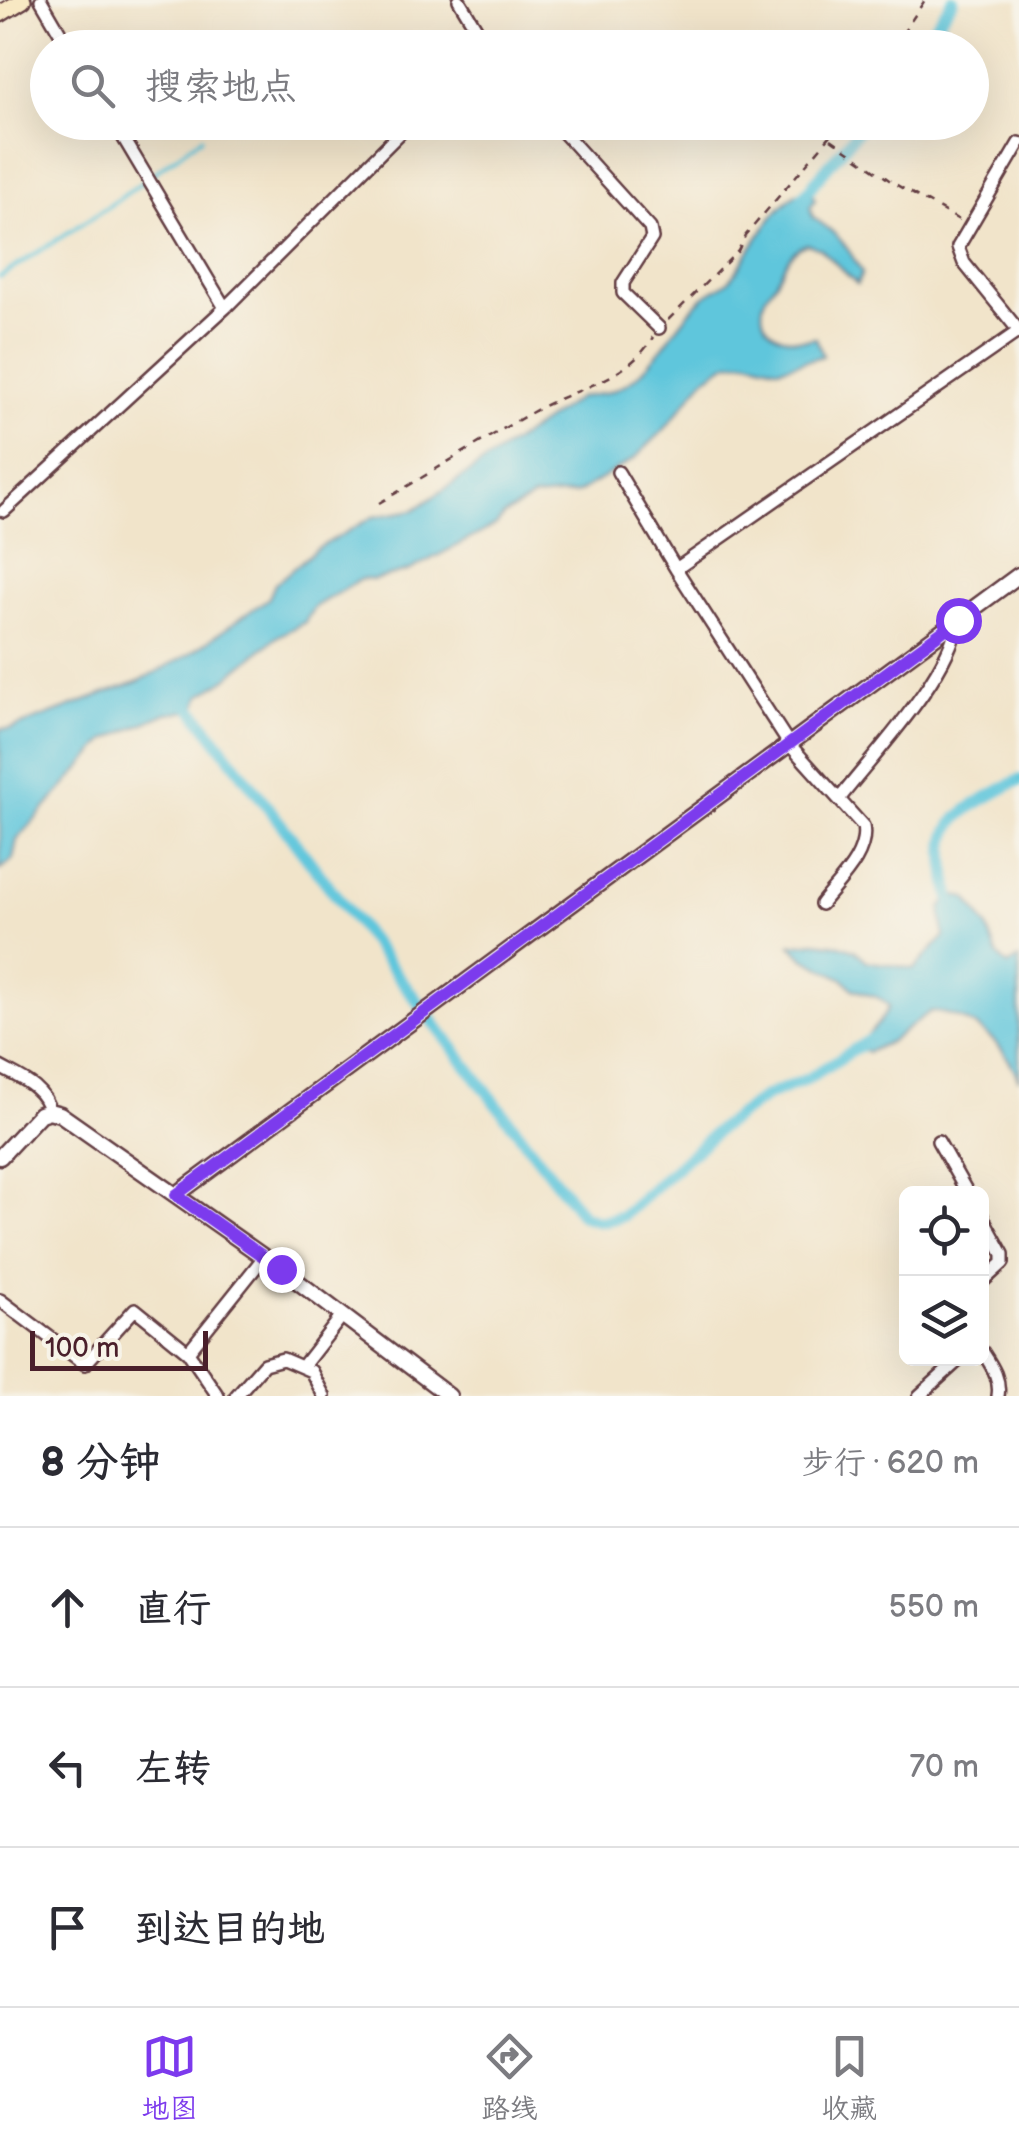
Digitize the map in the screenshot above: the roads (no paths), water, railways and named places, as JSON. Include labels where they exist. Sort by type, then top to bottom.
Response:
[{"type":"main road","points":[[0,14],[23,0]]},
{"type":"street","points":[[41,0],[59,30]]},
{"type":"street","points":[[459,0],[477,30]]},
{"type":"street","points":[[125,140],[225,308]]},
{"type":"street","points":[[4,511],[225,308],[393,140]]},
{"type":"street","points":[[570,140],[650,228],[652,238],[623,283],[623,293],[659,328]]},
{"type":"street","points":[[676,569],[1019,331],[959,254],[958,247],[1019,142]]},
{"type":"street","points":[[618,472],[789,744],[862,826],[865,838],[859,855],[821,904]]},
{"type":"street","points":[[176,1195],[1019,575]]},
{"type":"street","points":[[840,798],[937,672],[955,638],[958,620]]},
{"type":"street","points":[[0,1067],[39,1091],[46,1098],[48,1111]]},
{"type":"street","points":[[0,1157],[30,1123],[48,1111],[60,1114],[264,1257],[449,1396]]},
{"type":"street","points":[[938,1142],[963,1186]]},
{"type":"street","points":[[989,1229],[1003,1254],[1003,1263],[989,1276]]},
{"type":"street","points":[[188,1352],[264,1257]]},
{"type":"street","points":[[0,1300],[86,1364],[135,1309],[188,1352],[218,1396]]},
{"type":"street","points":[[303,1366],[342,1316]]},
{"type":"street","points":[[236,1396],[264,1364],[275,1359],[303,1366],[324,1396]]},
{"type":"street","points":[[989,1362],[1000,1387],[998,1396]]},
{"type":"street","points":[[918,1396],[952,1366]]},
{"type":"water","points":[[809,188],[815,200],[810,207],[813,218],[842,242],[862,273],[857,284],[821,249],[807,244],[789,258],[765,297],[762,312],[764,322],[776,334],[796,340],[816,338],[823,356],[779,368],[749,360],[728,363],[705,378],[664,430],[634,459],[576,494],[533,498],[504,515],[496,525],[408,571],[361,579],[314,607],[305,622],[278,636],[201,695],[194,711],[167,713],[106,740],[17,840],[13,859],[0,870],[0,729],[11,729],[139,681],[190,654],[269,598],[275,584],[315,550],[373,517],[414,510],[580,397],[626,384],[651,362],[691,310],[730,279],[786,202]]},
{"type":"water","points":[[950,895],[967,898],[987,927],[997,954],[1008,966],[1019,959],[1019,1080],[995,1042],[973,1025],[946,1014],[931,1011],[891,1041],[868,1052],[859,1047],[889,1006],[853,989],[845,980],[804,958],[791,945],[840,945],[855,950],[867,961],[914,969],[944,937],[941,908]]},
{"type":"waterway","points":[[932,30],[953,0]]},
{"type":"waterway","points":[[0,277],[118,200],[198,140]]},
{"type":"waterway","points":[[799,201],[850,140]]},
{"type":"waterway","points":[[184,698],[582,1215],[602,1220],[622,1216],[720,1128],[766,1096],[807,1079],[873,1038]]},
{"type":"waterway","points":[[953,912],[945,860],[950,828],[973,806],[1019,780]]}]
